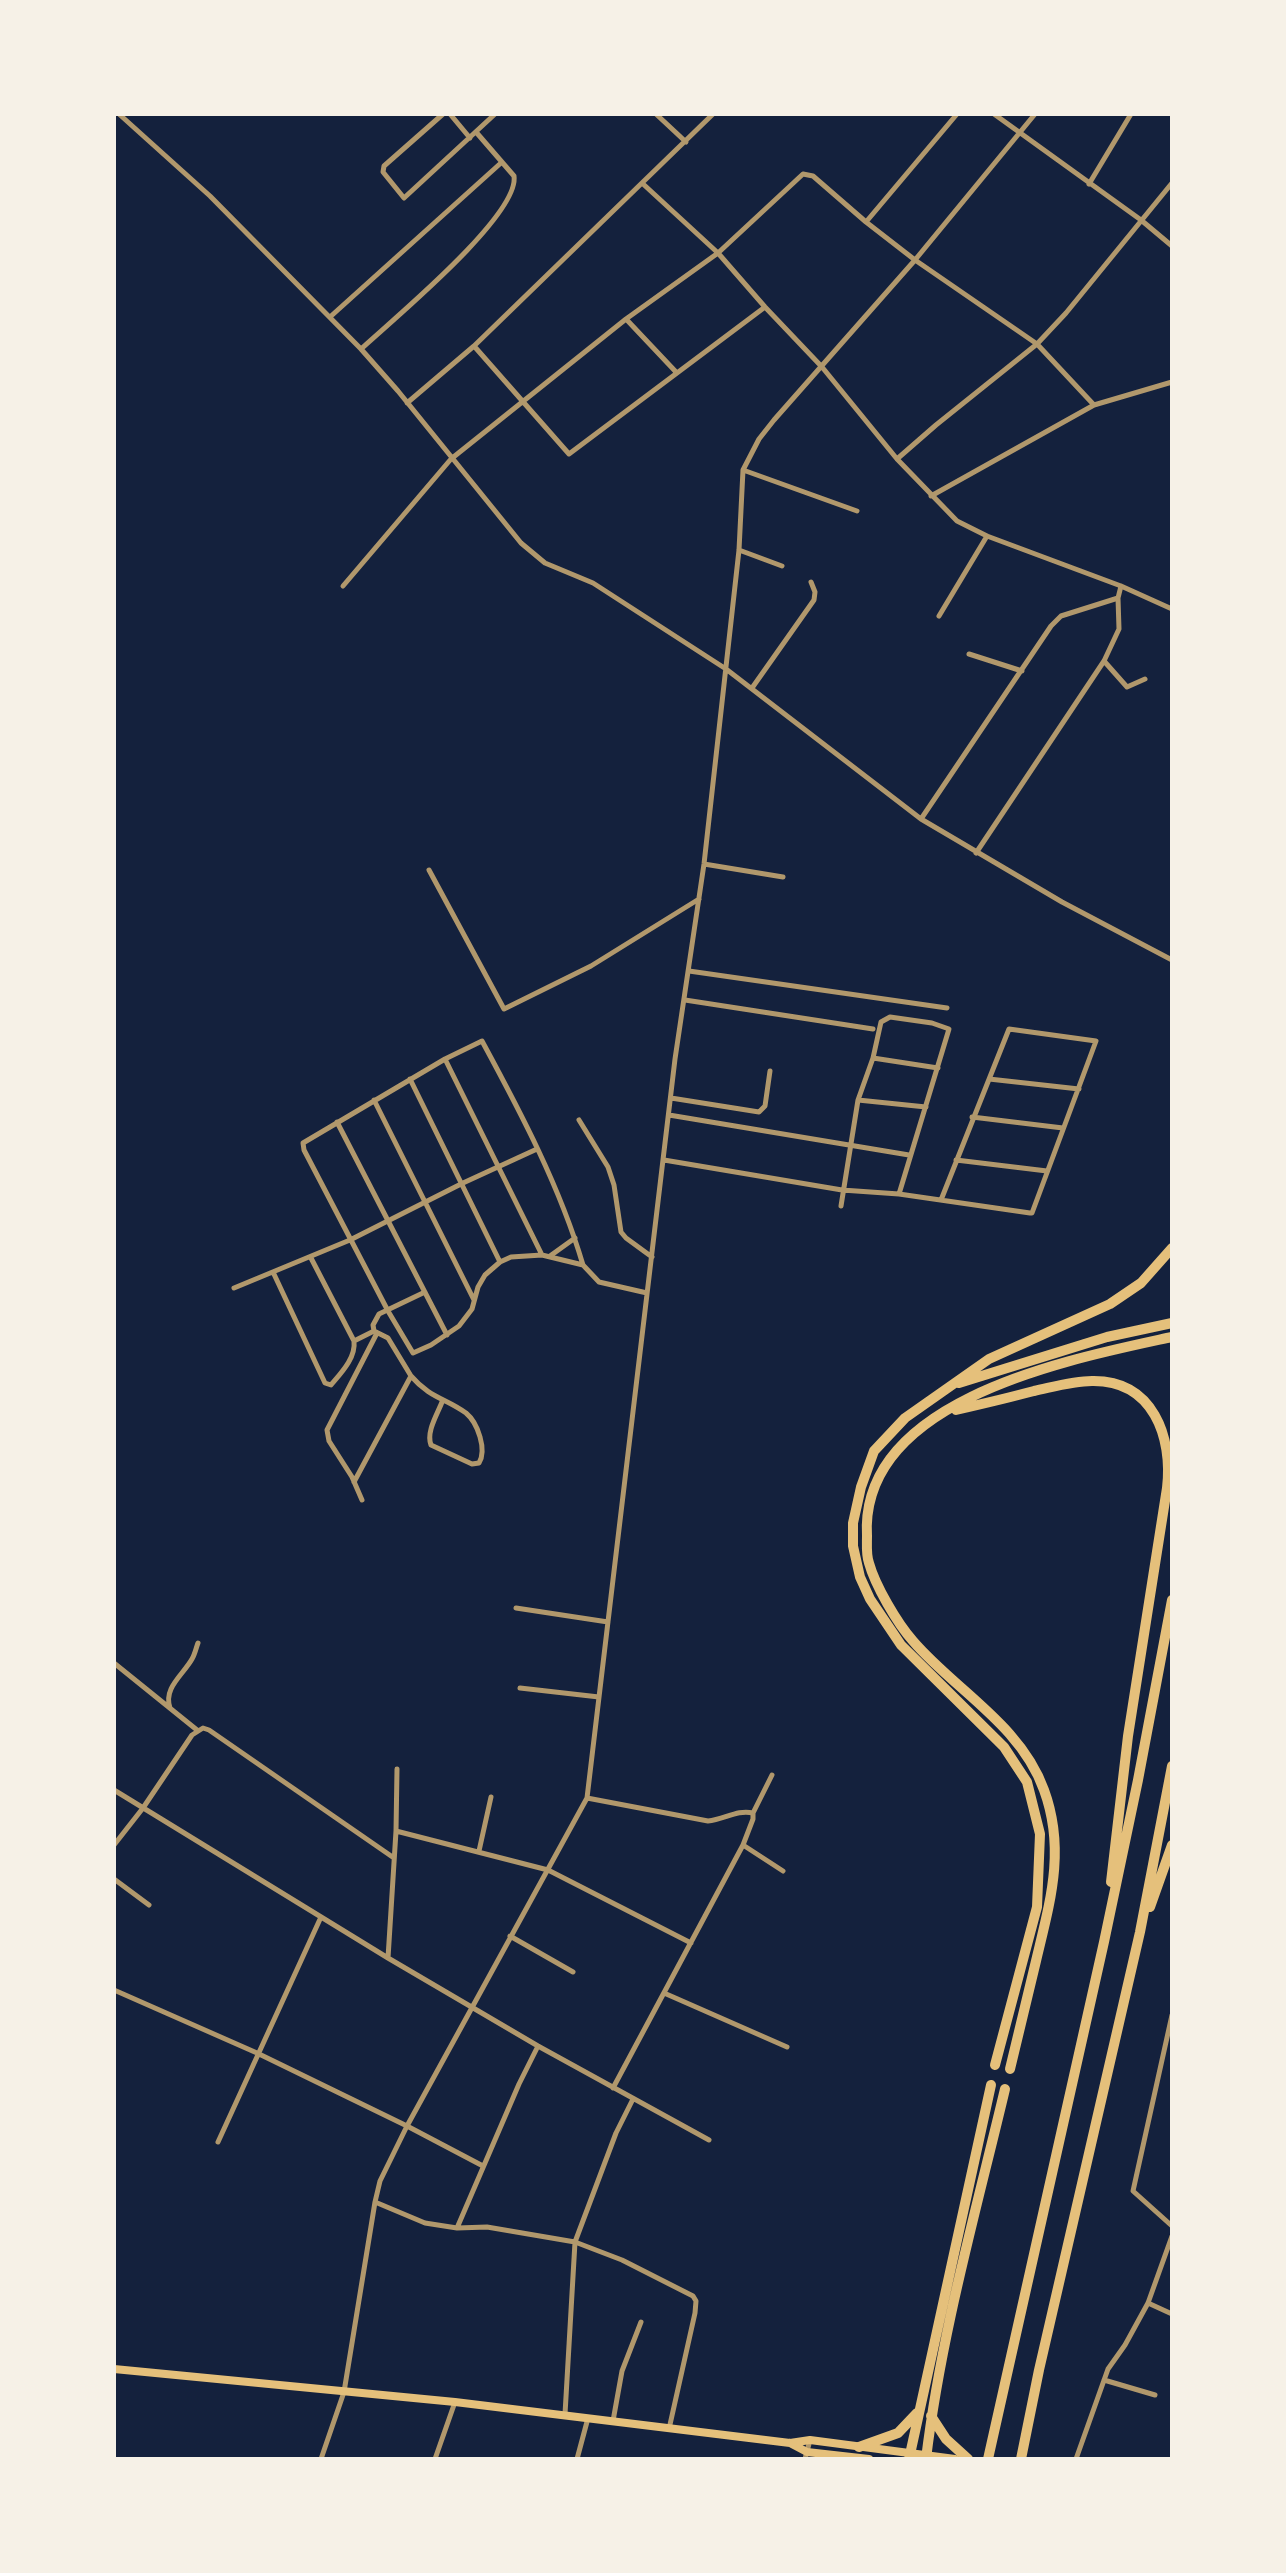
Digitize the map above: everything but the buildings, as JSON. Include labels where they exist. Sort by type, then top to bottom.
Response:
[{"type":"highway","points":[[995,2065],[1037,1907],[1040,1834],[1027,1782],[1004,1747],[901,1645],[870,1599],[860,1577],[853,1546],[853,1523],[861,1487],[874,1451],[905,1418],[989,1359],[1110,1304],[1141,1283],[1172,1248]]},
{"type":"highway","points":[[949,1387],[1107,1337],[1172,1322]]},
{"type":"highway","points":[[1010,2068],[1054,1883],[1054,1835],[1044,1789],[1027,1756],[1000,1724],[912,1640],[892,1612],[868,1562],[866,1526],[869,1508],[892,1455],[930,1419],[980,1392],[1092,1355],[1172,1337]]},
{"type":"highway","points":[[945,1412],[1069,1383],[1095,1380],[1126,1388],[1146,1403],[1158,1419],[1167,1446],[1167,1488],[1128,1736],[1104,1942]]},
{"type":"highway","points":[[988,2459],[1104,1942],[1172,1600]]},
{"type":"highway","points":[[1021,2459],[1140,1933],[1172,1766]]},
{"type":"highway","points":[[1140,1933],[1172,1845]]},
{"type":"highway","points":[[910,2457],[990,2085]]},
{"type":"highway","points":[[926,2458],[931,2416],[952,2314],[1005,2089]]},
{"type":"highway","points":[[855,2446],[898,2433],[909,2425],[919,2411]]},
{"type":"highway","points":[[931,2416],[946,2439],[968,2459]]},
{"type":"main road","points":[[114,2369],[565,2414],[790,2443],[810,2440],[910,2457],[955,2459]]},
{"type":"main road","points":[[790,2443],[806,2456],[835,2455],[869,2459]]},
{"type":"street","points":[[119,114],[210,196],[361,349],[521,543],[545,563],[593,583],[726,669],[920,819],[976,853],[1172,960]]},
{"type":"street","points":[[443,114],[384,166],[383,172],[404,198],[495,114]]},
{"type":"street","points":[[450,114],[470,138]]},
{"type":"street","points":[[656,114],[686,142]]},
{"type":"street","points":[[407,403],[474,346],[713,114]]},
{"type":"street","points":[[866,222],[957,114]]},
{"type":"street","points":[[994,114],[1172,246]]},
{"type":"street","points":[[321,2459],[344,2392],[380,2181],[407,2126],[587,1798],[675,1059],[704,864],[739,550],[743,470],[758,439],[915,260],[1035,114]]},
{"type":"street","points":[[1089,184],[1130,114]]},
{"type":"street","points":[[361,349],[465,252],[492,223],[515,181],[514,176],[476,132]]},
{"type":"street","points":[[330,317],[502,162]]},
{"type":"street","points":[[343,586],[452,459],[626,319],[718,253],[803,174],[813,176],[915,260],[1037,344],[1094,405]]},
{"type":"street","points":[[642,183],[718,253],[822,367],[897,459],[957,522],[1172,608]]},
{"type":"street","points":[[897,459],[1037,344],[1066,313],[1172,183]]},
{"type":"street","points":[[474,346],[520,402],[569,454],[765,307]]},
{"type":"street","points":[[626,319],[676,372]]},
{"type":"street","points":[[931,496],[1094,405],[1172,382]]},
{"type":"street","points":[[743,470],[857,511]]},
{"type":"street","points":[[939,617],[987,536]]},
{"type":"street","points":[[739,550],[782,566]]},
{"type":"street","points":[[752,688],[814,600],[815,592],[811,582]]},
{"type":"street","points":[[976,853],[1104,661],[1119,629],[1118,598],[1121,586]]},
{"type":"street","points":[[920,819],[1051,626],[1061,616],[1118,598]]},
{"type":"street","points":[[969,653],[1022,671]]},
{"type":"street","points":[[1104,661],[1127,687],[1145,679]]},
{"type":"street","points":[[704,864],[783,877]]},
{"type":"street","points":[[429,870],[504,1009],[591,966],[699,899]]},
{"type":"street","points":[[689,971],[947,1008]]},
{"type":"street","points":[[685,1000],[873,1029]]},
{"type":"street","points":[[841,1206],[858,1100],[873,1058],[879,1026],[890,1017],[948,1028],[899,1194]]},
{"type":"street","points":[[664,1160],[842,1190],[899,1194],[941,1200],[1032,1213],[1096,1041],[1011,1029],[1007,1031],[941,1200]]},
{"type":"street","points":[[583,1265],[542,1255],[522,1255],[500,1262],[485,1275],[464,1321],[447,1335],[413,1353],[302,1147],[307,1139],[445,1059],[482,1041],[537,1149],[575,1238],[583,1265],[599,1282],[647,1293]]},
{"type":"street","points":[[873,1058],[938,1068]]},
{"type":"street","points":[[445,1059],[500,1165],[542,1255]]},
{"type":"street","points":[[671,1098],[759,1112],[765,1106],[770,1071]]},
{"type":"street","points":[[410,1079],[500,1262]]},
{"type":"street","points":[[989,1079],[1079,1089]]},
{"type":"street","points":[[374,1100],[474,1300]]},
{"type":"street","points":[[858,1100],[926,1107]]},
{"type":"street","points":[[669,1115],[909,1156]]},
{"type":"street","points":[[972,1117],[1063,1129]]},
{"type":"street","points":[[579,1120],[608,1167],[614,1185],[621,1232],[652,1257]]},
{"type":"street","points":[[337,1122],[447,1335]]},
{"type":"street","points":[[234,1289],[350,1240],[537,1149]]},
{"type":"street","points":[[956,1160],[1046,1171]]},
{"type":"street","points":[[550,1256],[575,1238]]},
{"type":"street","points":[[273,1272],[325,1383],[331,1385],[354,1351],[354,1341],[310,1258]]},
{"type":"street","points":[[362,1500],[329,1441],[327,1430],[375,1332],[375,1319],[379,1314],[425,1292]]},
{"type":"street","points":[[354,1341],[375,1332],[388,1338],[411,1376],[423,1390],[467,1414],[484,1449],[480,1463],[472,1464],[431,1446],[430,1433],[442,1402]]},
{"type":"street","points":[[354,1482],[411,1376]]},
{"type":"street","points":[[516,1608],[608,1622]]},
{"type":"street","points":[[170,1708],[170,1690],[192,1658],[198,1643]]},
{"type":"street","points":[[114,1663],[197,1730],[209,1730],[394,1858]]},
{"type":"street","points":[[520,1688],[599,1697]]},
{"type":"street","points":[[114,1845],[197,1730]]},
{"type":"street","points":[[388,1958],[397,1769]]},
{"type":"street","points":[[613,2088],[743,1845],[753,1813],[772,1775]]},
{"type":"street","points":[[114,1790],[388,1958],[538,2046],[709,2140]]},
{"type":"street","points":[[479,1851],[491,1797]]},
{"type":"street","points":[[587,1798],[708,1821],[719,1821],[741,1811],[753,1813]]},
{"type":"street","points":[[396,1831],[548,1870],[691,1943]]},
{"type":"street","points":[[743,1845],[783,1871]]},
{"type":"street","points":[[114,1879],[149,1905]]},
{"type":"street","points":[[218,2142],[321,1917]]},
{"type":"street","points":[[510,1936],[573,1972]]},
{"type":"street","points":[[114,1990],[257,2053],[483,2166]]},
{"type":"street","points":[[664,1993],[788,2047]]},
{"type":"street","points":[[1172,2015],[1133,2191],[1172,2227]]},
{"type":"street","points":[[457,2228],[538,2046]]},
{"type":"street","points":[[1164,2053],[1172,2054]]},
{"type":"street","points":[[565,2414],[576,2242],[616,2133],[633,2099]]},
{"type":"street","points":[[375,2202],[425,2223],[457,2228],[487,2227],[576,2242],[622,2260],[695,2298],[695,2313],[669,2429]]},
{"type":"street","points":[[1076,2459],[1104,2380],[1148,2303],[1172,2236]]},
{"type":"street","points":[[1148,2303],[1172,2314]]},
{"type":"street","points":[[613,2421],[622,2371],[641,2322]]},
{"type":"street","points":[[1104,2380],[1155,2395]]},
{"type":"street","points":[[435,2459],[454,2402]]},
{"type":"street","points":[[576,2459],[588,2418]]},
{"type":"street","points":[[806,2456],[810,2440]]}]
